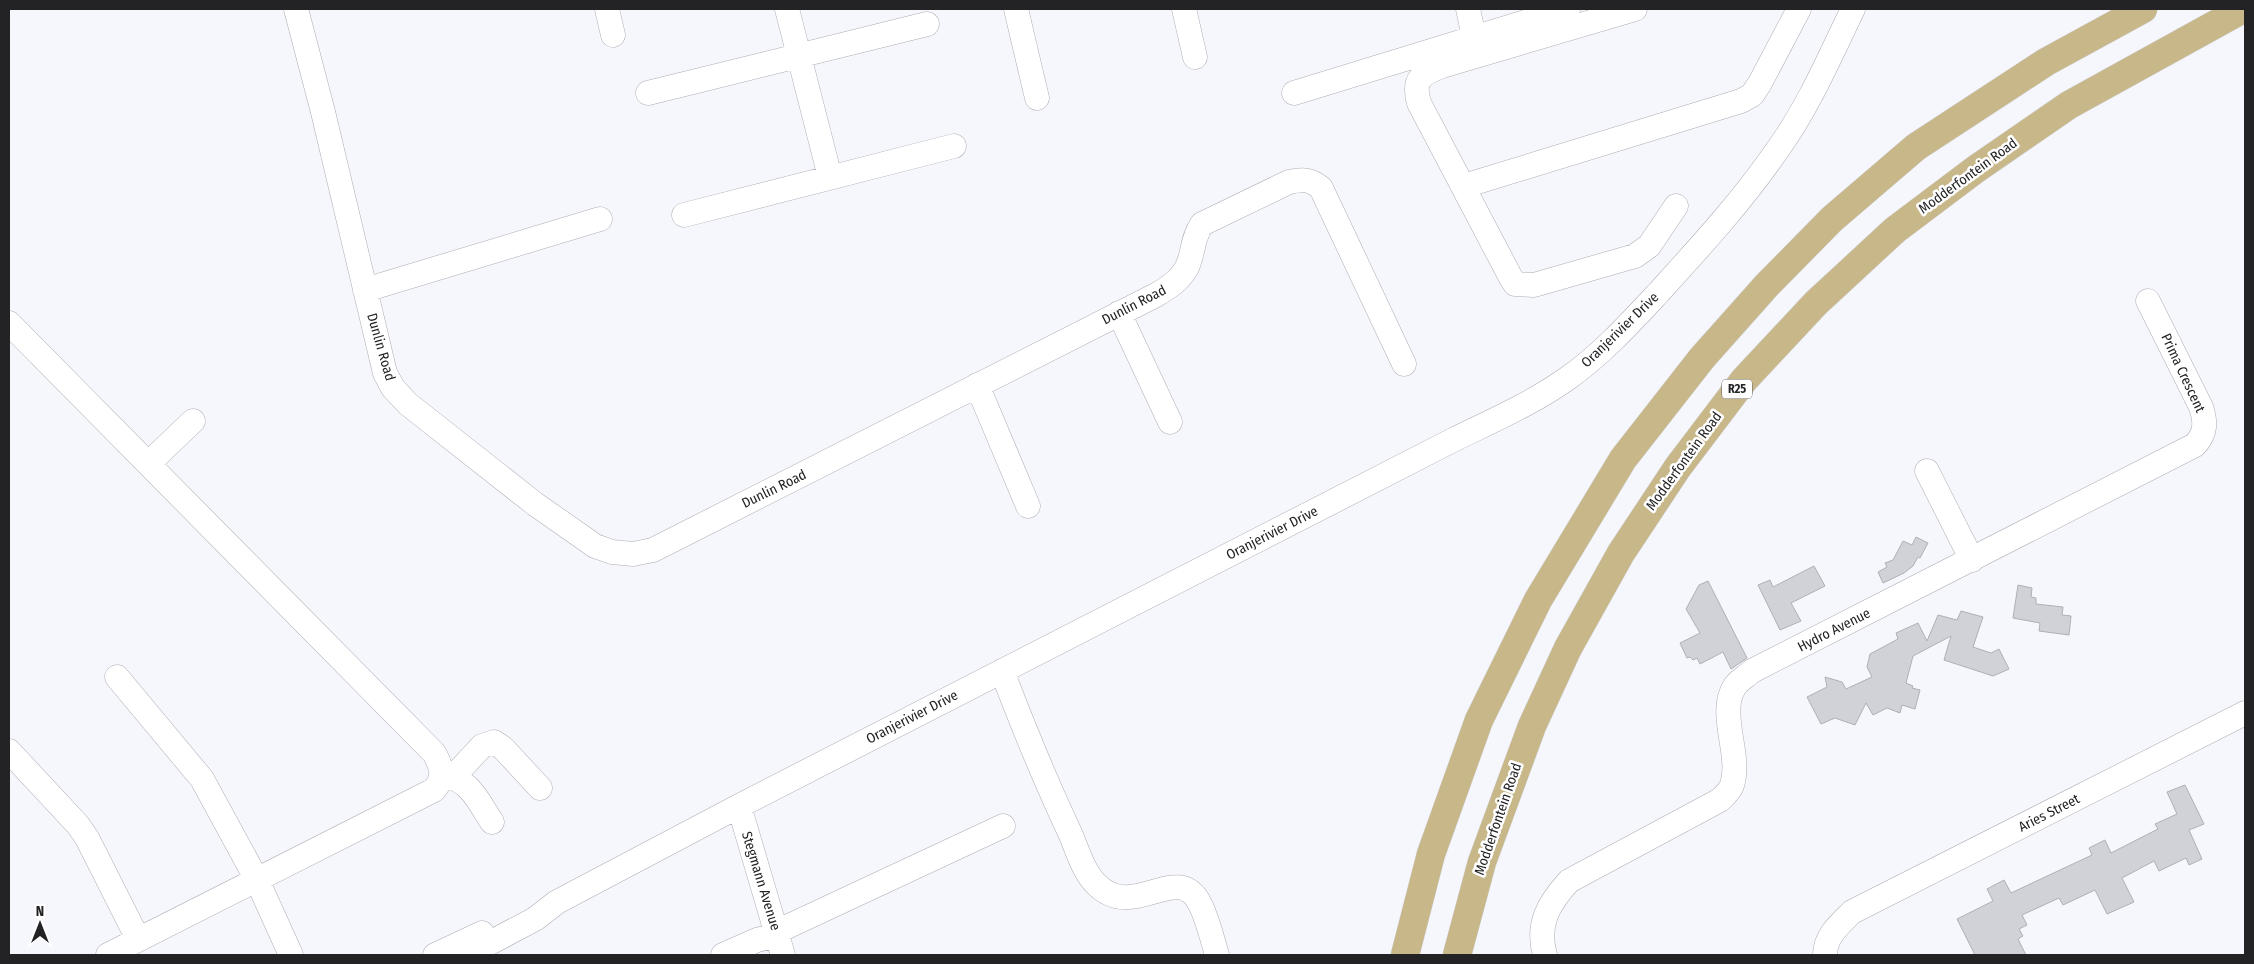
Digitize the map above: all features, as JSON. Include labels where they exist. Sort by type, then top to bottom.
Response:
[{"type":"main road","points":[[1404,955],[1431,854],[1479,720],[1538,600],[1623,459],[1702,358],[1767,285],[1832,219],[1916,147],[2046,62],[2143,9]]},
{"type":"main road","name":"Modderfontein Road","points":[[1457,955],[1482,862],[1532,726],[1568,648],[1626,545],[1678,467],[1744,380],[1816,303],[1895,230],[1976,169],[2069,105],[2243,9]]},
{"type":"street","name":"Dunlin Road","points":[[296,9],[323,112],[385,373],[393,388],[408,404],[535,504],[595,546],[612,552],[633,554],[652,550],[858,448],[976,385],[1156,295],[1176,283],[1187,268],[1195,235],[1202,224],[1289,182],[1301,179],[1311,180],[1321,188],[1327,198],[1404,364]]},
{"type":"street","points":[[607,9],[613,35]]},
{"type":"street","points":[[787,9],[830,177]]},
{"type":"street","points":[[1016,9],[1037,98]]},
{"type":"street","points":[[1184,9],[1195,57]]},
{"type":"street","points":[[1468,9],[1474,37]]},
{"type":"street","points":[[1294,93],[1568,9]]},
{"type":"street","points":[[1635,9],[1442,66],[1425,73],[1417,82],[1416,91],[1419,103],[1464,186],[1510,278],[1515,284],[1524,286],[1534,285],[1635,256],[1649,246],[1676,206]]},
{"type":"street","points":[[1464,186],[1741,101],[1752,95],[1760,83],[1799,9]]},
{"type":"street","name":"Oranjerivier Drive","points":[[467,955],[529,923],[557,902],[739,806],[1455,439],[1538,399],[1569,378],[1594,358],[1629,324],[1677,272],[1778,149],[1813,91],[1853,9]]},
{"type":"street","points":[[648,94],[927,24]]},
{"type":"street","points":[[684,215],[954,146]]},
{"type":"street","points":[[365,290],[600,219]]},
{"type":"street","name":"Prima Crescent","points":[[2148,301],[2204,418],[2204,429],[2201,438],[2194,445]]},
{"type":"street","points":[[1119,313],[1170,422]]},
{"type":"street","points":[[9,323],[153,466],[434,753],[448,775],[468,785],[492,822]]},
{"type":"street","points":[[976,385],[1028,506]]},
{"type":"street","points":[[153,466],[195,425]]},
{"type":"street","name":"Hydro Avenue","points":[[1545,955],[1543,948],[1543,923],[1553,899],[1569,881],[1720,800],[1732,787],[1734,749],[1729,721],[1729,703],[1734,686],[1752,671],[2194,445]]},
{"type":"street","points":[[1928,471],[1972,560]]},
{"type":"street","points":[[1002,671],[1061,814],[1094,882],[1106,894],[1123,898],[1140,897],[1173,886],[1188,890],[1200,903],[1217,955]]},
{"type":"street","points":[[117,677],[202,779],[257,880],[291,955]]},
{"type":"street","name":"Aries Street","points":[[1825,955],[1825,950],[1833,930],[1852,912],[2245,714]]},
{"type":"street","points":[[108,955],[434,790],[448,775],[482,746],[494,742],[503,748],[540,788]]},
{"type":"street","points":[[9,751],[78,825],[138,939]]},
{"type":"street","name":"Stegmann Avenue","points":[[739,806],[779,941]]},
{"type":"street","points":[[724,955],[756,940],[779,941],[1003,826]]},
{"type":"street","name":"Oranjerivier Drive","points":[[435,955],[534,909],[557,902]]},
{"type":"building","points":[[1916,537],[1928,543],[1920,558],[1918,557],[1913,566],[1904,573],[1883,583],[1878,572],[1887,567],[1885,563],[1893,560],[1903,541],[1912,545]]},
{"type":"building","points":[[1814,566],[1825,586],[1791,603],[1801,621],[1780,630],[1758,585],[1770,580],[1773,587]]},
{"type":"building","points":[[1708,581],[1747,658],[1731,669],[1723,652],[1700,664],[1697,658],[1693,660],[1690,657],[1687,658],[1680,643],[1700,633],[1686,609],[1699,585]]},
{"type":"building","points":[[2018,585],[2032,588],[2031,597],[2036,598],[2036,604],[2063,607],[2062,615],[2071,616],[2069,635],[2039,631],[2040,623],[2013,618]]},
{"type":"building","points":[[1961,611],[1983,617],[1973,647],[1991,653],[1999,649],[2009,669],[1993,676],[1944,660],[1951,636],[1913,656],[1906,683],[1913,686],[1912,688],[1920,690],[1915,709],[1902,705],[1900,713],[1887,708],[1873,715],[1866,703],[1855,725],[1835,718],[1821,724],[1807,697],[1827,687],[1825,677],[1842,682],[1846,689],[1872,677],[1867,667],[1870,654],[1898,639],[1896,633],[1918,623],[1927,641],[1938,615],[1957,620]]},
{"type":"building","points":[[2185,785],[2204,824],[2189,830],[2202,859],[2189,865],[2186,858],[2159,871],[2154,861],[2122,878],[2134,902],[2107,914],[2095,890],[2063,905],[2059,898],[2022,915],[2027,925],[2019,929],[2023,936],[2018,939],[2026,955],[1975,955],[1957,919],[1993,901],[1987,889],[2004,880],[2011,893],[2092,855],[2089,848],[2105,840],[2111,853],[2158,829],[2155,824],[2177,814],[2167,792]]}]
